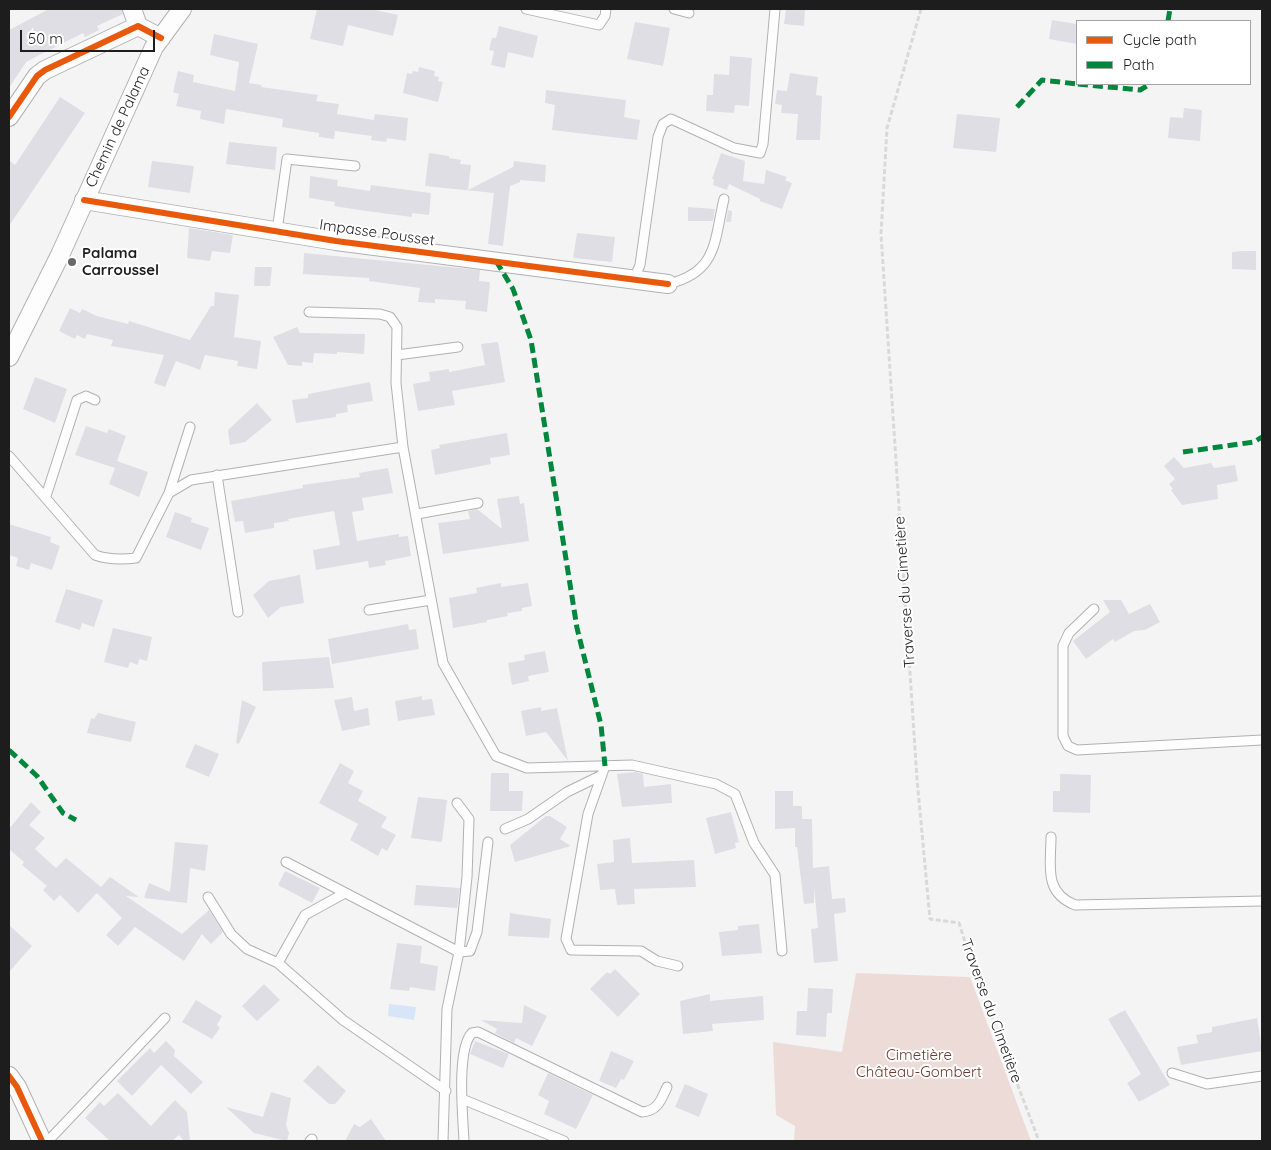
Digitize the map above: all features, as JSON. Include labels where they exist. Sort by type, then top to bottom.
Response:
[{"type":"street","points":[[132,9],[138,26],[161,38]]},
{"type":"street","name":"Chemin de Palama","points":[[9,357],[60,254],[150,55],[182,9]]},
{"type":"street","points":[[9,117],[37,76],[45,70],[138,26]]},
{"type":"street","name":"Impasse Pousset","points":[[84,200],[277,231],[668,284]]},
{"type":"street","points":[[9,1076],[18,1087],[42,1141]]},
{"type":"lane","points":[[526,9],[599,25],[605,16],[606,9]]},
{"type":"lane","points":[[674,9],[689,13]]},
{"type":"lane","points":[[634,279],[640,265],[658,137],[663,124],[671,119],[734,148],[760,153],[763,144],[775,9]]},
{"type":"lane","points":[[277,231],[287,159],[355,166]]},
{"type":"lane","points":[[668,284],[685,280],[691,276],[702,267],[714,251],[724,199]]},
{"type":"lane","points":[[309,312],[380,314],[390,317],[397,328],[396,383],[403,447],[417,514],[443,663],[496,756],[527,768],[632,765],[716,784],[735,794],[754,843],[775,876],[782,951]]},
{"type":"lane","points":[[397,356],[458,347]]},
{"type":"lane","points":[[46,496],[77,400],[86,396],[95,400]]},
{"type":"lane","points":[[9,456],[46,496],[95,555],[109,560],[136,558],[169,492],[190,427]]},
{"type":"lane","points":[[169,492],[191,480],[217,475],[403,447]]},
{"type":"lane","points":[[217,475],[238,612]]},
{"type":"lane","points":[[417,514],[478,502]]},
{"type":"lane","points":[[369,610],[431,600]]},
{"type":"lane","points":[[1094,609],[1070,633],[1063,646],[1064,736],[1068,746],[1077,750],[1262,740]]},
{"type":"lane","points":[[605,766],[588,814],[566,939],[571,950],[641,951],[657,961],[678,966]]},
{"type":"lane","points":[[505,829],[528,819],[567,792],[602,775]]},
{"type":"lane","points":[[443,1141],[447,1009],[459,952],[467,877],[469,820],[457,803]]},
{"type":"lane","points":[[1051,837],[1051,882],[1056,894],[1075,905],[1262,902]]},
{"type":"lane","points":[[286,862],[459,952],[470,951],[476,932],[488,842]]},
{"type":"lane","points":[[278,963],[305,915],[345,893]]},
{"type":"lane","points":[[208,897],[231,934],[247,949],[278,963],[343,1020],[446,1091]]},
{"type":"lane","points":[[48,1141],[165,1018]]},
{"type":"lane","points":[[464,1141],[462,1099],[466,1042],[472,1033],[478,1032],[642,1112],[651,1112],[657,1106],[667,1087]]},
{"type":"lane","points":[[1172,1073],[1207,1084],[1262,1076]]},
{"type":"lane","points":[[462,1099],[564,1141]]},
{"type":"green space","name":"Cimetière Château-Gombert","points":[[856,973],[970,977],[1031,1141],[794,1141],[795,1126],[776,1115],[773,1042],[842,1052]]},
{"type":"water","points":[[389,1004],[416,1007],[414,1020],[388,1016]]},
{"type":"building","points":[[49,9],[122,9],[123,14],[97,26],[99,30],[85,37],[83,33],[26,62],[9,88],[9,30]]},
{"type":"building","points":[[317,9],[371,9],[398,15],[393,36],[348,25],[343,46],[310,39]]},
{"type":"building","points":[[786,9],[805,9],[804,26],[784,24]]},
{"type":"building","points":[[1052,20],[1076,24],[1076,44],[1049,39]]},
{"type":"building","points":[[635,22],[670,28],[663,66],[627,59]]},
{"type":"building","points":[[499,26],[538,36],[533,58],[508,52],[505,68],[491,65],[494,51],[489,50],[492,38],[496,38]]},
{"type":"building","points":[[214,34],[258,44],[249,83],[262,85],[261,87],[318,95],[316,101],[339,104],[337,114],[374,120],[375,114],[408,118],[406,141],[387,138],[386,142],[371,140],[372,136],[335,131],[334,139],[319,137],[319,133],[282,127],[283,119],[226,109],[224,124],[200,119],[201,111],[176,106],[179,94],[173,92],[178,71],[194,75],[193,82],[235,91],[239,62],[210,55]]},
{"type":"building","points":[[730,56],[752,58],[749,106],[735,105],[734,113],[706,111],[707,95],[713,95],[714,74],[729,75]]},
{"type":"building","points":[[419,67],[435,71],[434,76],[439,77],[438,81],[443,82],[438,102],[403,93],[407,73],[418,72]]},
{"type":"building","points":[[790,73],[818,77],[816,95],[822,96],[820,140],[796,140],[798,114],[781,113],[782,105],[775,104],[777,90],[787,91]]},
{"type":"building","points":[[546,90],[626,100],[624,117],[640,120],[637,140],[552,130],[555,105],[545,103]]},
{"type":"building","points":[[60,97],[85,113],[9,226],[9,160],[15,165]]},
{"type":"building","points":[[1184,108],[1202,110],[1200,141],[1168,138],[1170,117],[1183,118]]},
{"type":"building","points":[[957,114],[1000,118],[996,152],[953,148]]},
{"type":"building","points":[[229,142],[277,147],[275,170],[226,164]]},
{"type":"building","points":[[429,153],[449,156],[449,158],[461,160],[460,164],[471,165],[468,190],[513,167],[514,161],[546,165],[545,182],[520,180],[520,182],[510,186],[503,246],[488,244],[494,193],[425,186]]},
{"type":"building","points":[[721,153],[745,161],[743,181],[764,184],[766,170],[787,177],[785,180],[792,183],[782,209],[760,201],[760,199],[729,184],[727,190],[713,185],[714,179],[712,179]]},
{"type":"building","points":[[152,161],[194,166],[190,193],[148,187]]},
{"type":"building","points":[[310,176],[338,180],[337,186],[370,191],[371,185],[431,193],[429,215],[412,213],[412,217],[366,211],[334,206],[335,202],[309,198]]},
{"type":"building","points":[[688,207],[715,209],[713,221],[688,221]]},
{"type":"building","points":[[728,210],[732,211],[731,222],[726,222]]},
{"type":"building","points":[[189,228],[233,235],[230,253],[212,251],[210,261],[187,258]]},
{"type":"building","points":[[577,233],[615,237],[612,262],[573,258]]},
{"type":"building","points":[[1256,251],[1256,270],[1232,269],[1232,252]]},
{"type":"building","points":[[304,253],[480,270],[479,281],[490,282],[487,312],[465,309],[466,301],[435,299],[435,303],[418,302],[420,288],[369,281],[369,278],[303,274]]},
{"type":"building","points":[[255,267],[272,267],[270,286],[254,286]]},
{"type":"building","points":[[215,292],[239,295],[234,337],[261,341],[257,369],[237,366],[238,361],[205,355],[200,370],[176,361],[165,387],[154,383],[164,355],[111,346],[113,340],[87,334],[85,339],[77,335],[75,339],[59,331],[70,308],[80,313],[82,309],[97,316],[128,324],[129,321],[190,340],[211,306],[214,306]]},
{"type":"building","points":[[297,327],[300,333],[365,334],[364,354],[314,353],[313,363],[302,362],[302,366],[288,365],[273,337]]},
{"type":"building","points":[[498,342],[505,382],[452,391],[455,405],[418,411],[413,384],[430,381],[429,372],[449,369],[449,372],[485,365],[481,344]]},
{"type":"building","points":[[35,377],[67,389],[55,423],[23,409]]},
{"type":"building","points":[[370,382],[373,401],[347,405],[348,412],[336,414],[336,417],[296,423],[292,400],[308,398],[308,394]]},
{"type":"building","points":[[257,403],[272,420],[245,442],[230,445],[228,430]]},
{"type":"building","points":[[86,426],[107,433],[109,429],[126,436],[117,461],[148,472],[139,497],[109,484],[115,468],[75,455]]},
{"type":"building","points":[[507,433],[510,455],[490,458],[491,464],[435,475],[431,450],[440,448],[439,445]]},
{"type":"building","points":[[1174,457],[1184,468],[1211,463],[1214,468],[1235,465],[1238,481],[1217,485],[1218,499],[1182,505],[1169,484],[1175,479],[1164,466]]},
{"type":"building","points":[[388,468],[393,493],[362,498],[364,510],[352,512],[357,541],[399,534],[399,537],[408,536],[411,556],[385,561],[386,565],[369,568],[368,561],[316,570],[313,550],[340,545],[334,511],[288,519],[289,521],[274,523],[274,528],[245,533],[243,521],[235,522],[231,501],[303,488],[302,485],[360,477],[359,473]]},
{"type":"building","points":[[519,496],[520,504],[524,503],[529,541],[443,554],[438,523],[470,519],[468,511],[477,509],[502,529],[497,499]]},
{"type":"building","points":[[175,512],[192,518],[191,522],[209,528],[201,550],[166,537]]},
{"type":"building","points":[[9,524],[51,537],[50,542],[60,546],[52,570],[31,563],[29,570],[16,566],[18,558],[9,555]]},
{"type":"building","points":[[300,575],[304,603],[281,607],[268,618],[253,595],[269,581]]},
{"type":"building","points":[[501,583],[501,587],[528,583],[532,606],[522,608],[522,611],[507,613],[508,616],[487,620],[487,622],[453,628],[449,598],[477,593],[476,588]]},
{"type":"building","points":[[66,589],[103,600],[94,627],[82,623],[80,630],[55,622]]},
{"type":"building","points":[[1103,600],[1121,600],[1129,614],[1150,604],[1160,622],[1145,630],[1134,631],[1115,642],[1113,639],[1086,659],[1073,641],[1110,612]]},
{"type":"building","points":[[408,624],[409,630],[416,629],[419,649],[332,664],[328,639]]},
{"type":"building","points":[[113,628],[152,637],[147,661],[139,659],[138,665],[130,662],[128,668],[104,662]]},
{"type":"building","points":[[545,651],[549,672],[528,676],[529,681],[512,685],[508,663],[525,660],[524,655]]},
{"type":"building","points":[[329,657],[334,688],[263,691],[262,662]]},
{"type":"building","points":[[422,696],[422,700],[432,699],[435,715],[398,721],[395,701]]},
{"type":"building","points":[[352,697],[354,711],[368,708],[370,725],[342,731],[334,700]]},
{"type":"building","points":[[242,700],[256,707],[239,744],[236,743]]},
{"type":"building","points":[[541,707],[541,711],[557,708],[568,761],[546,732],[526,736],[521,711]]},
{"type":"building","points":[[98,713],[136,722],[131,742],[87,733],[91,718],[94,719]]},
{"type":"building","points":[[195,744],[219,754],[209,777],[185,767]]},
{"type":"building","points":[[340,763],[354,771],[348,783],[363,791],[358,801],[387,817],[381,827],[396,835],[387,851],[382,848],[378,856],[350,840],[358,824],[319,803]]},
{"type":"building","points":[[636,772],[643,774],[644,787],[671,784],[672,803],[622,807],[617,774]]},
{"type":"building","points":[[491,773],[509,773],[509,791],[523,791],[522,811],[490,811]]},
{"type":"building","points":[[1060,774],[1091,775],[1090,813],[1053,812],[1053,791],[1060,791]]},
{"type":"building","points":[[775,791],[793,791],[793,806],[802,806],[802,819],[812,819],[813,868],[829,866],[832,899],[845,898],[846,912],[834,914],[838,961],[814,963],[811,929],[818,928],[814,887],[814,903],[804,904],[797,847],[795,847],[795,828],[775,829]]},
{"type":"building","points":[[418,797],[447,800],[442,842],[411,838]]},
{"type":"building","points":[[31,802],[41,812],[29,825],[45,838],[35,849],[56,868],[66,858],[101,887],[110,877],[139,897],[126,896],[182,934],[209,910],[223,932],[211,944],[202,934],[184,961],[135,927],[118,946],[106,935],[122,918],[97,893],[78,913],[60,895],[54,901],[43,890],[47,886],[22,865],[24,862],[9,849],[9,829]]},
{"type":"building","points":[[731,812],[739,842],[735,843],[736,848],[715,854],[706,818]]},
{"type":"building","points":[[546,816],[550,816],[567,827],[560,839],[571,846],[515,862],[510,845]]},
{"type":"building","points":[[630,838],[632,863],[694,860],[696,887],[634,889],[635,904],[617,905],[615,889],[600,890],[597,864],[614,862],[613,840]]},
{"type":"building","points":[[175,842],[208,845],[205,871],[190,868],[187,903],[144,898],[149,883],[170,892]]},
{"type":"building","points":[[285,871],[320,888],[312,903],[278,885]]},
{"type":"building","points":[[416,885],[460,888],[457,908],[414,905]]},
{"type":"building","points":[[510,913],[551,919],[549,938],[508,936]]},
{"type":"building","points":[[759,924],[762,953],[722,956],[719,932],[738,930],[738,926]]},
{"type":"building","points":[[9,925],[32,946],[9,972]]},
{"type":"building","points":[[397,943],[422,946],[420,963],[438,966],[435,991],[410,987],[409,991],[390,989]]},
{"type":"building","points":[[615,969],[640,994],[618,1017],[590,989],[607,972],[610,974]]},
{"type":"building","points":[[264,984],[280,1000],[257,1021],[242,1006]]},
{"type":"building","points":[[808,988],[833,989],[832,1013],[827,1013],[826,1037],[796,1035],[797,1011],[807,1011]]},
{"type":"building","points":[[710,994],[710,1001],[763,996],[764,1020],[712,1024],[713,1031],[683,1034],[680,1001]]},
{"type":"building","points":[[196,1000],[222,1016],[217,1025],[220,1028],[212,1039],[182,1022]]},
{"type":"building","points":[[524,1005],[547,1016],[532,1046],[516,1038],[514,1043],[495,1033],[497,1029],[481,1020],[522,1023]]},
{"type":"building","points":[[1125,1010],[1170,1085],[1139,1102],[1127,1083],[1141,1074],[1108,1019]]},
{"type":"building","points":[[1257,1018],[1262,1051],[1181,1065],[1177,1047],[1198,1043],[1196,1035],[1212,1032],[1212,1027]]},
{"type":"building","points":[[166,1041],[175,1050],[174,1056],[203,1082],[191,1094],[161,1065],[132,1096],[117,1081],[150,1048],[154,1053]]},
{"type":"building","points":[[475,1041],[509,1054],[503,1068],[470,1054]]},
{"type":"building","points":[[611,1051],[634,1061],[624,1080],[621,1079],[616,1088],[599,1081]]},
{"type":"building","points":[[318,1065],[346,1091],[335,1104],[329,1104],[303,1081]]},
{"type":"building","points":[[548,1073],[593,1095],[576,1129],[544,1114],[549,1101],[538,1095]]},
{"type":"building","points":[[685,1084],[708,1094],[699,1117],[675,1107]]},
{"type":"building","points":[[271,1092],[291,1098],[286,1125],[289,1133],[287,1141],[254,1133],[226,1107],[263,1117]]},
{"type":"building","points":[[118,1093],[151,1126],[175,1100],[187,1112],[190,1141],[184,1141],[179,1135],[172,1141],[110,1141],[85,1118],[100,1102],[104,1106]]},
{"type":"building","points":[[371,1119],[386,1141],[345,1141],[354,1124],[360,1127]]},
{"type":"marked path","points":[[1168,20],[1170,9]]},
{"type":"marked path","points":[[1017,107],[1042,80],[1076,84]]},
{"type":"marked path","points":[[1088,85],[1140,90],[1148,85]]},
{"type":"marked path","points":[[496,261],[513,289],[531,340],[577,628],[601,725],[605,766]]},
{"type":"marked path","points":[[1183,452],[1254,442],[1262,437]]},
{"type":"marked path","points":[[9,750],[37,776],[63,813],[76,820]]},
{"type":"cycle path","points":[[9,117],[37,76],[45,70],[138,26],[161,38]]},
{"type":"cycle path","points":[[84,200],[336,241],[668,284]]},
{"type":"cycle path","points":[[9,1076],[17,1087],[42,1141]]},
{"type":"place","name":"Palama Carroussel","points":[[72,262]]}]
